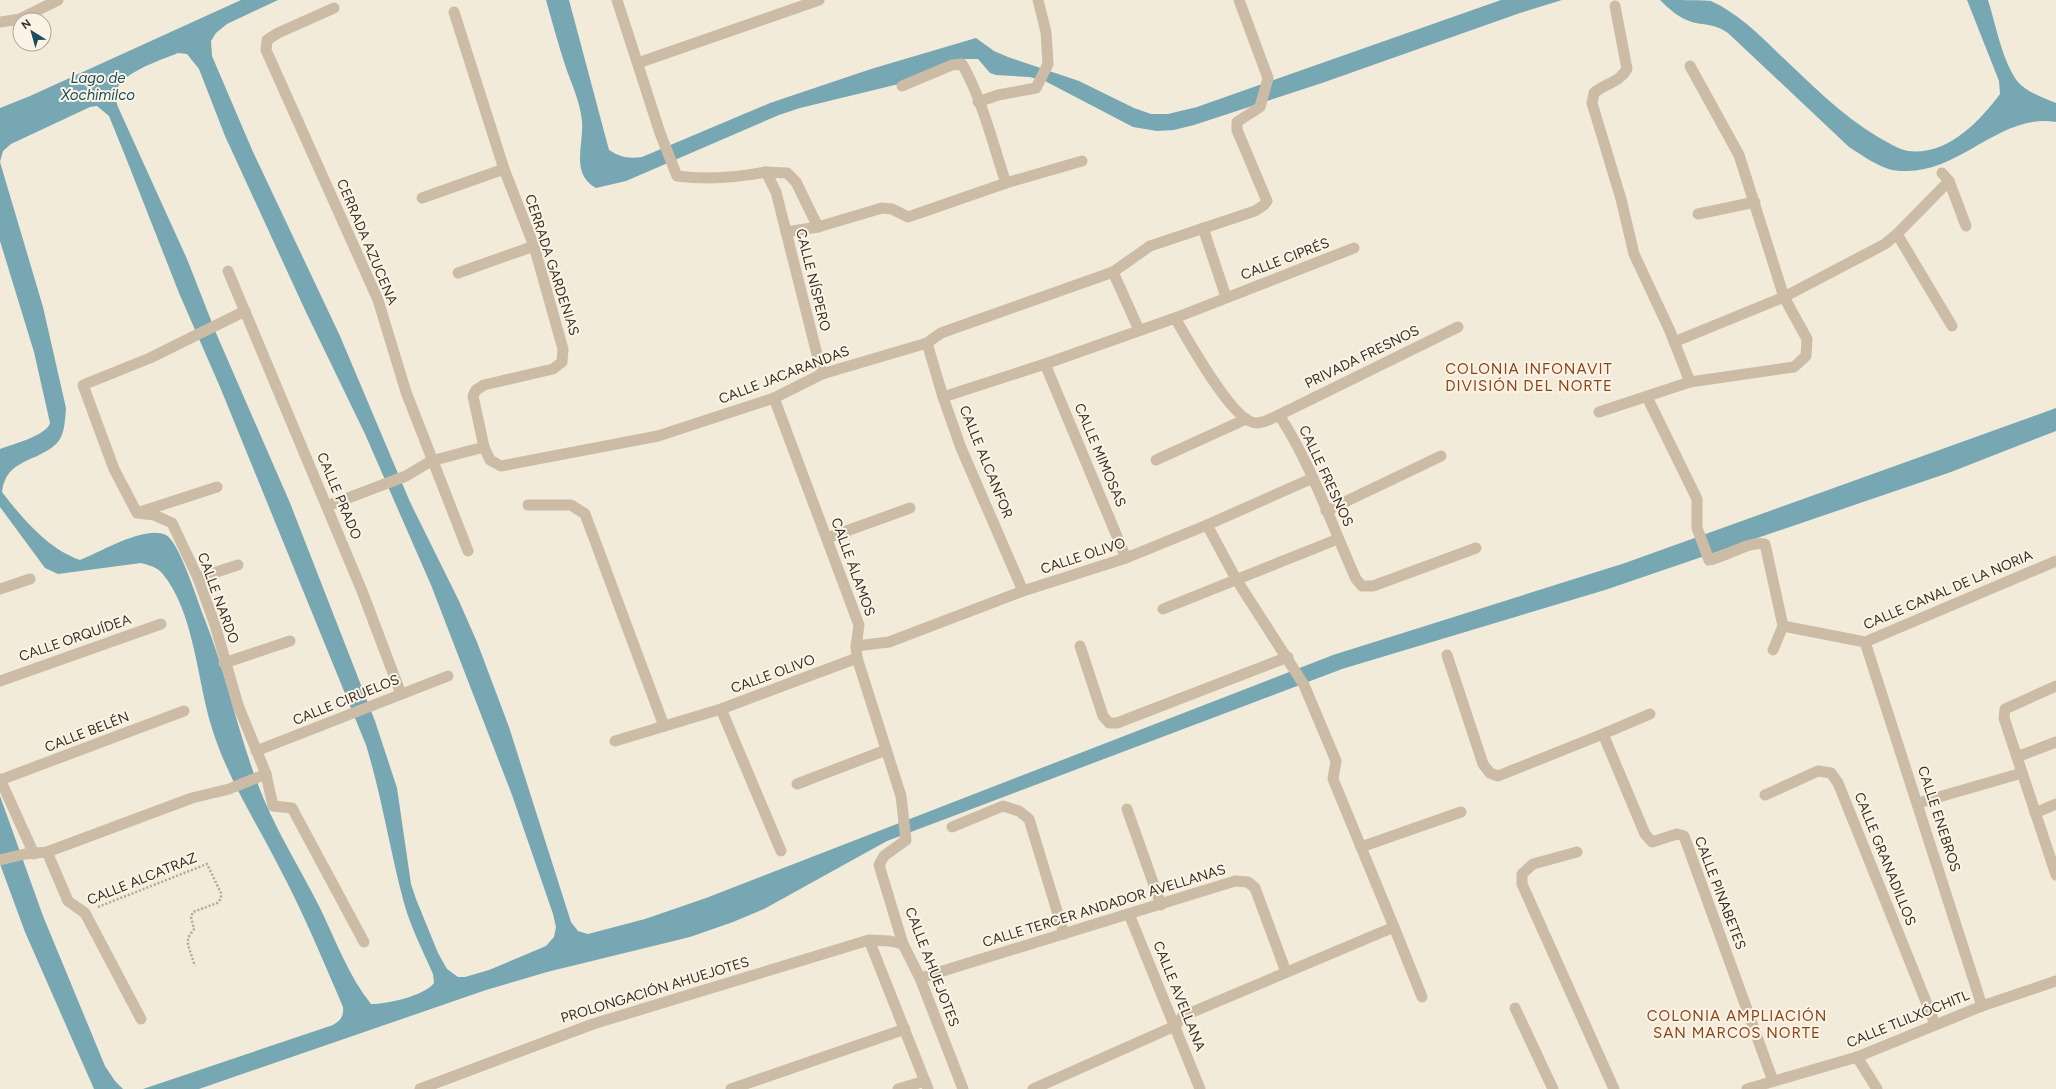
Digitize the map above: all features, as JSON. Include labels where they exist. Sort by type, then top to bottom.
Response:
[{"type":"street","points":[[1,22],[20,19],[58,0]]},
{"type":"street","points":[[617,0],[660,133],[677,176],[701,179],[736,178],[766,172],[787,173],[796,182],[818,227]]},
{"type":"street","points":[[638,63],[819,0]]},
{"type":"street","points":[[978,102],[998,95],[1036,88],[1048,64],[1046,32],[1038,0]]},
{"type":"street","points":[[1226,297],[1203,228],[1255,211],[1267,201],[1237,130],[1237,122],[1260,107],[1268,78],[1240,0]]},
{"type":"street","points":[[1615,6],[1627,69],[1622,77],[1614,82],[1600,87],[1594,93],[1592,103],[1620,199],[1634,254],[1674,342],[1690,382]]},
{"type":"street","name":"CERRADA AZUCENA","points":[[334,8],[278,33],[267,40],[266,50],[378,300],[406,392],[431,461],[468,551]]},
{"type":"street","name":"CERRADA GARDENIAS","points":[[454,12],[504,168],[534,246],[563,350],[562,362],[553,369],[484,385],[476,390],[473,396],[484,448]]},
{"type":"street","points":[[902,86],[952,65],[962,64],[968,74],[1006,183]]},
{"type":"street","points":[[1599,412],[1690,382],[1794,367],[1806,356],[1807,339],[1784,297],[1739,155],[1690,66]]},
{"type":"street","points":[[786,232],[818,227],[882,208],[892,209],[908,217],[1006,183],[1082,161]]},
{"type":"street","points":[[422,198],[504,168]]},
{"type":"street","name":"CALLE NÍSPERO","points":[[766,172],[776,192],[822,374]]},
{"type":"street","points":[[1674,342],[1784,297],[1885,244],[1897,234],[1945,177],[1966,226]]},
{"type":"street","points":[[1698,214],[1755,202]]},
{"type":"street","name":"CALLE JACARANDAS","points":[[484,448],[490,460],[501,466],[518,464],[658,436],[774,398],[822,374],[927,343],[940,333],[1113,272],[1150,246],[1203,228]]},
{"type":"street","points":[[1897,234],[1952,326]]},
{"type":"street","points":[[458,273],[534,246]]},
{"type":"street","name":"CALLE CIPRÉS","points":[[1139,330],[1175,318],[1354,248]]},
{"type":"street","name":"CALLE PRADO","points":[[228,271],[362,590],[402,694]]},
{"type":"street","points":[[943,397],[1045,364],[1139,330],[1113,272]]},
{"type":"street","points":[[217,487],[137,513],[114,468],[83,385],[150,358],[245,311]]},
{"type":"street","points":[[1175,318],[1210,377],[1222,394],[1246,419],[1255,423],[1268,421],[1279,415]]},
{"type":"street","name":"PRIVADA FRESNOS","points":[[1279,415],[1458,327]]},
{"type":"street","name":"CALLE ALCANFOR","points":[[927,343],[943,397],[961,448],[1023,590]]},
{"type":"street","name":"CALLE MIMOSAS","points":[[1045,364],[1126,558]]},
{"type":"street","points":[[1647,397],[1697,499],[1697,528],[1710,560],[1719,558],[1758,542],[1765,544],[1783,626],[1773,650]]},
{"type":"street","name":"CALLE ÁLAMOS","points":[[774,398],[859,625],[856,646],[857,658],[901,796]]},
{"type":"street","name":"CALLE FRESNOS","points":[[1279,415],[1293,435],[1314,478],[1338,539],[1356,579],[1362,586],[1373,586],[1476,548]]},
{"type":"street","points":[[1156,460],[1246,419]]},
{"type":"street","points":[[327,506],[406,476],[431,461],[484,448]]},
{"type":"street","points":[[1326,511],[1441,456]]},
{"type":"street","name":"CALLE OLIVO","points":[[856,646],[889,642],[1023,590],[1126,558],[1207,526],[1314,478]]},
{"type":"street","points":[[528,505],[571,505],[585,514],[664,726],[615,741]]},
{"type":"street","points":[[827,538],[910,508]]},
{"type":"street","name":"CALLE NARDO","points":[[137,513],[154,515],[172,523],[198,578],[215,625],[224,663],[256,751],[273,806],[292,808],[364,942]]},
{"type":"street","points":[[1207,526],[1236,579],[1290,660],[1304,685],[1336,761],[1333,779],[1422,998]]},
{"type":"street","points":[[1163,609],[1338,539]]},
{"type":"street","name":"CALLE CANAL DE LA NORIA","points":[[1783,626],[1865,642],[2056,561]]},
{"type":"street","points":[[198,578],[238,565]]},
{"type":"street","points":[[0,588],[30,579]]},
{"type":"street","name":"CALLE ORQUÍDEA","points":[[0,681],[161,624]]},
{"type":"street","points":[[224,663],[290,641]]},
{"type":"street","name":"CALLE ENEBROS","points":[[1865,642],[1982,1006]]},
{"type":"street","points":[[1080,646],[1103,716],[1109,723],[1117,723],[1290,660]]},
{"type":"street","points":[[1447,655],[1483,764],[1490,773],[1498,776],[1650,714]]},
{"type":"street","name":"CALLE OLIVO","points":[[664,726],[722,709],[857,658]]},
{"type":"street","name":"CALLE CIRUELOS","points":[[256,751],[448,676]]},
{"type":"street","points":[[2056,686],[2005,709],[2004,718],[2056,876]]},
{"type":"street","points":[[722,709],[781,851]]},
{"type":"street","name":"CALLE BELÉN","points":[[0,780],[184,711]]},
{"type":"street","name":"CALLE PINABETES","points":[[1603,734],[1645,834],[1652,842],[1677,834],[1684,836],[1772,1081]]},
{"type":"street","points":[[2017,757],[2056,742]]},
{"type":"street","points":[[797,784],[886,750]]},
{"type":"street","name":"CALLE GRANADILLOS","points":[[1765,794],[1818,771],[1831,773],[1838,783],[1935,1024]]},
{"type":"street","points":[[1918,804],[2022,773]]},
{"type":"street","points":[[0,860],[47,852],[192,798],[229,789],[263,776]]},
{"type":"street","points":[[0,780],[29,854]]},
{"type":"street","name":"CALLE AHUEJOTES","points":[[901,796],[906,840],[884,856],[879,866],[904,944],[920,978],[963,1089]]},
{"type":"street","points":[[2036,813],[2056,804]]},
{"type":"street","points":[[952,827],[1003,806],[1019,811],[1029,819],[1064,934]]},
{"type":"street","points":[[1127,809],[1161,905]]},
{"type":"street","points":[[1361,847],[1461,812]]},
{"type":"street","points":[[47,852],[68,901],[85,913],[141,1019]]},
{"type":"street","points":[[1576,852],[1533,864],[1522,874],[1522,884],[1614,1089]]},
{"type":"street","name":"CALLE TERCER ANDADOR AVELLANAS","points":[[920,978],[1235,881],[1248,882],[1255,888],[1286,972]]},
{"type":"street","name":"CALLE AVELLANA","points":[[1129,914],[1200,1089]]},
{"type":"street","points":[[1033,1089],[1175,1026],[1183,1016],[1394,927]]},
{"type":"street","points":[[869,940],[926,1085],[898,1089]]},
{"type":"street","name":"PROLONGACIÓN AHUEJOTES","points":[[420,1089],[593,1024],[869,940],[890,941],[904,944]]},
{"type":"street","name":"CALLE TLILXÓCHITL","points":[[1747,1089],[1857,1057],[1982,1006],[2056,981]]},
{"type":"street","points":[[1515,1008],[1553,1089]]},
{"type":"street","points":[[731,1089],[905,1029]]},
{"type":"street","points":[[1857,1057],[1877,1089]]},
{"type":"path","name":"CALLE ALCATRAZ","points":[[85,913],[207,864],[221,893],[221,899],[217,903],[193,912],[192,917],[194,929],[188,938],[188,945],[194,966]]},
{"type":"water","name":"Lago de Xochimilco","points":[[241,0],[278,0],[227,24],[216,33],[211,41],[212,56],[253,152],[340,336],[410,502],[459,601],[477,642],[509,727],[571,922],[578,931],[588,934],[645,919],[706,898],[1333,655],[1625,563],[2056,408],[2056,431],[1951,472],[1605,590],[1342,669],[887,841],[764,909],[690,937],[547,972],[486,990],[199,1089],[143,1089],[333,1025],[341,1018],[343,1007],[288,884],[242,798],[217,744],[206,707],[188,626],[173,589],[158,569],[141,563],[58,574],[45,568],[0,507],[0,449],[36,436],[47,428],[50,423],[34,352],[0,241],[0,162],[0,108],[30,96]],"holes":[[[178,53],[187,54],[199,69],[225,136],[305,310],[365,434],[431,585],[512,795],[553,914],[556,927],[554,937],[546,946],[489,970],[465,977],[458,977],[447,969],[438,953],[411,884],[397,788],[375,721],[290,503],[216,333],[187,259],[118,107],[115,97],[116,89],[122,82],[139,69]],[[97,106],[109,116],[179,293],[220,387],[366,745],[377,784],[404,903],[433,974],[434,983],[422,992],[395,1001],[371,1004],[349,970],[320,908],[278,830],[263,798],[243,742],[212,640],[183,561],[171,540],[166,535],[157,533],[135,536],[80,560],[68,555],[36,532],[2,492],[9,473],[24,462],[49,449],[60,440],[64,427],[66,408],[43,307],[0,162],[3,151],[11,144],[90,107]]]},
{"type":"water","points":[[546,0],[569,0],[609,150],[621,156],[632,158],[642,157],[770,103],[871,69],[976,38],[994,51],[1079,81],[1134,108],[1151,114],[1168,114],[1197,107],[1501,0],[1562,0],[1520,13],[1322,83],[1194,125],[1174,130],[1157,131],[1133,127],[1043,80],[1029,77],[996,75],[990,73],[978,59],[965,59],[907,82],[800,108],[779,115],[626,181],[596,188],[588,182],[583,175],[580,158],[582,130],[581,114],[562,57]]},
{"type":"water","points":[[1660,0],[1711,1],[1730,11],[1763,38],[1826,98],[1851,119],[1900,149],[1908,151],[1922,151],[1949,143],[1961,135],[1992,105],[2000,94],[1999,81],[1967,0],[1988,0],[2000,42],[2012,73],[2021,86],[2056,103],[2056,122],[2036,122],[2017,126],[1946,162],[1927,169],[1907,171],[1892,170],[1875,163],[1849,147],[1728,33],[1714,26],[1692,22],[1683,18]]},
{"type":"water","points":[[0,796],[43,916],[105,1066],[115,1081],[123,1089],[94,1089],[25,932],[0,864]]},
{"type":"district","name":"COLONIA INFONAVIT DIVISIÓN DEL NORTE","points":[[1529,378]]},
{"type":"district","name":"COLONIA AMPLIACIÓN SAN MARCOS NORTE","points":[[1737,1024]]}]
